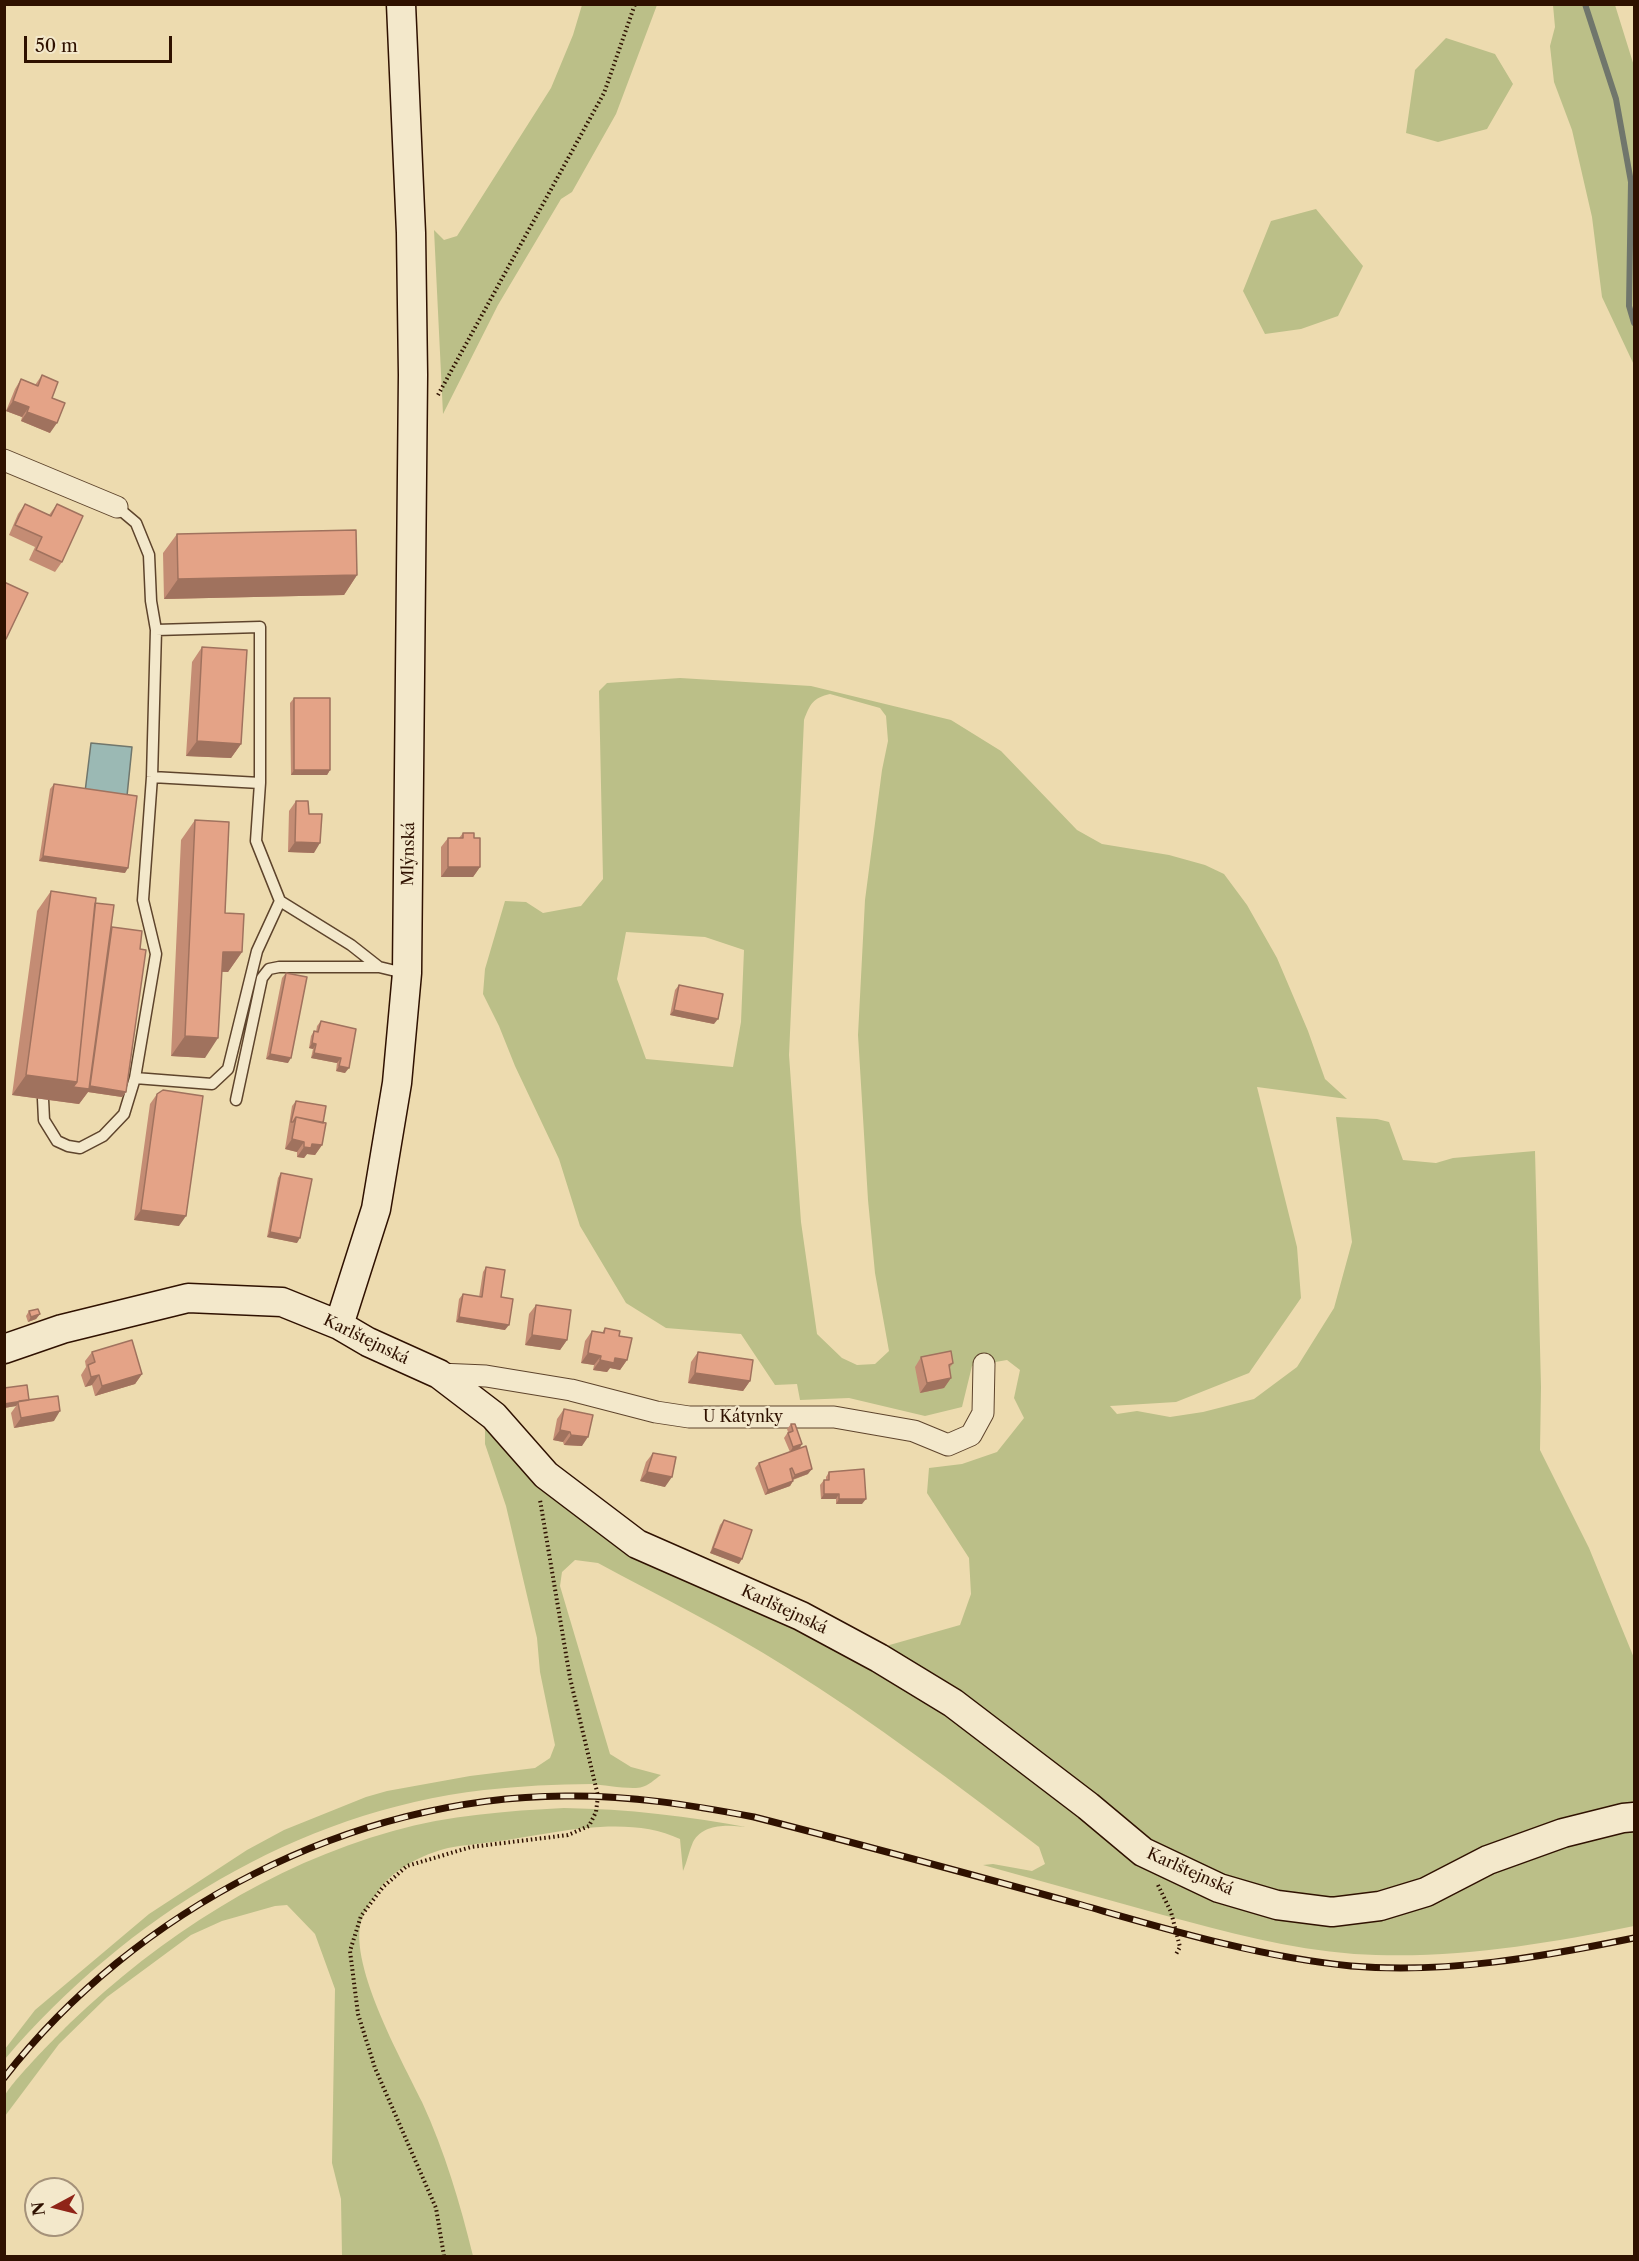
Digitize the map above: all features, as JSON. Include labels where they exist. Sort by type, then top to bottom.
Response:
[{"type":"main road","name":"Mlýnská","points":[[339,1325],[376,1209],[397,1083],[407,973],[413,375],[411,233],[401,4]]},
{"type":"main road","name":"Karlštejnská","points":[[4,1349],[62,1329],[188,1298],[282,1302],[339,1325],[368,1342],[439,1374],[494,1416],[546,1475],[637,1544],[801,1616],[879,1658],[953,1703],[1088,1806],[1143,1852],[1219,1888],[1277,1905],[1332,1912],[1380,1906],[1426,1892],[1488,1860],[1563,1833],[1635,1817]]},
{"type":"street","points":[[4,460],[117,507]]},
{"type":"street","name":"U Kátynky","points":[[439,1374],[486,1376],[571,1390],[656,1412],[689,1417],[834,1417],[915,1431],[948,1445],[971,1436],[983,1413],[984,1364]]},
{"type":"lane","points":[[43,1099],[44,1120],[57,1141],[68,1146],[81,1148],[103,1136],[124,1114],[135,1078],[156,954],[143,900],[152,777],[156,630],[151,601],[149,555],[136,523],[117,507]]},
{"type":"lane","points":[[156,630],[260,627],[260,783],[256,841],[280,901],[351,945],[380,968]]},
{"type":"lane","points":[[152,777],[260,783]]},
{"type":"lane","points":[[135,1078],[212,1084],[228,1069],[257,951],[280,901]]},
{"type":"lane","points":[[236,1100],[262,978],[269,969],[279,967],[380,968],[407,973]]},
{"type":"path","points":[[437,397],[604,93],[635,4]]},
{"type":"path","points":[[444,2256],[436,2208],[375,2068],[358,2014],[350,1951],[361,1916],[383,1887],[407,1866],[471,1847],[568,1835],[589,1826],[596,1812],[598,1796],[570,1678],[533,1460]]},
{"type":"path","points":[[1143,1852],[1171,1912],[1180,1947],[1175,1956]]},
{"type":"green space","points":[[582,5],[657,5],[616,114],[572,192],[561,199],[498,305],[443,414],[434,230],[444,240],[457,236],[551,88],[573,35]]},
{"type":"green space","points":[[1553,5],[1615,5],[1634,66],[1634,365],[1602,297],[1592,217],[1572,130],[1554,82],[1550,46],[1555,27]]},
{"type":"green space","points":[[1446,38],[1495,54],[1513,84],[1487,129],[1438,142],[1406,133],[1415,70]]},
{"type":"green space","points":[[1316,209],[1363,266],[1338,316],[1301,329],[1265,334],[1243,291],[1271,221]]},
{"type":"green space","points":[[680,678],[811,686],[951,720],[1001,751],[1077,830],[1102,844],[1169,855],[1205,865],[1224,874],[1247,905],[1277,958],[1308,1031],[1325,1079],[1347,1099],[1257,1087],[1297,1247],[1301,1298],[1249,1373],[1176,1402],[1110,1406],[1117,1414],[1137,1411],[1170,1417],[1203,1412],[1254,1399],[1297,1367],[1334,1308],[1352,1242],[1336,1117],[1377,1119],[1389,1122],[1403,1160],[1436,1163],[1453,1158],[1535,1151],[1541,1387],[1540,1450],[1589,1548],[1634,1658],[1634,1804],[1421,1880],[1377,1893],[1332,1898],[1280,1892],[1223,1875],[1151,1841],[886,1646],[960,1625],[971,1594],[969,1558],[927,1493],[929,1468],[962,1464],[997,1452],[1024,1418],[1014,1398],[1020,1370],[1007,1360],[972,1366],[962,1407],[925,1416],[849,1398],[800,1400],[797,1384],[775,1385],[741,1334],[666,1328],[626,1303],[580,1226],[559,1159],[483,994],[485,969],[505,901],[526,902],[543,913],[581,906],[603,879],[599,691],[607,683]],"holes":[[[830,694],[880,708],[886,716],[888,741],[865,900],[858,1035],[875,1273],[889,1351],[875,1364],[857,1365],[842,1358],[817,1334],[801,1222],[789,1055],[804,720],[813,702]],[[626,932],[705,937],[744,950],[741,1022],[733,1067],[646,1059],[617,979]]]},
{"type":"green space","points":[[485,1426],[536,1485],[873,1669],[945,1714],[1080,1816],[1136,1863],[1214,1901],[1274,1918],[1494,1873],[1567,1846],[1634,1830],[1634,1926],[1530,1945],[1460,1953],[1390,1955],[1330,1952],[1234,1933],[983,1865],[993,1864],[1032,1871],[1045,1864],[1039,1847],[915,1754],[819,1688],[693,1613],[598,1563],[575,1560],[562,1572],[560,1586],[610,1754],[631,1767],[661,1775],[647,1785],[638,1788],[592,1784],[524,1786],[414,1802],[347,1821],[282,1847],[220,1879],[161,1917],[105,1960],[53,2008],[5,2059],[5,2049],[35,2010],[149,1914],[247,1850],[284,1830],[366,1797],[470,1776],[535,1768],[550,1758],[555,1745],[540,1672],[537,1638],[506,1506],[485,1444]]},
{"type":"green space","points":[[564,1808],[658,1814],[751,1828],[719,1826],[704,1831],[693,1842],[683,1871],[680,1839],[659,1831],[636,1827],[588,1828],[448,1848],[428,1854],[399,1870],[390,1877],[369,1904],[363,1916],[359,1934],[368,1983],[390,2037],[438,2140],[473,2256],[342,2256],[341,2199],[332,2163],[335,1989],[315,1934],[287,1905],[275,1906],[222,1921],[191,1935],[107,1997],[59,2044],[5,2116],[4,2098],[14,2083],[64,2029],[105,1991],[180,1933],[261,1884],[348,1845],[393,1831],[435,1821],[478,1815]]},
{"type":"water","points":[[91,743],[132,747],[127,796],[85,792]]},
{"type":"building","points":[[42,375],[58,382],[52,398],[65,403],[57,423],[27,412],[29,407],[13,401],[21,379],[38,386]]},
{"type":"building","points":[[25,504],[51,516],[57,504],[83,516],[62,562],[36,550],[42,537],[15,525]]},
{"type":"building","points":[[356,530],[357,575],[178,579],[177,534]]},
{"type":"building","points":[[4,582],[28,593],[6,639],[4,638]]},
{"type":"building","points":[[202,647],[247,650],[241,744],[197,741]]},
{"type":"building","points":[[294,698],[330,698],[330,770],[294,770]]},
{"type":"building","points":[[54,784],[137,796],[128,868],[43,856]]},
{"type":"building","points":[[296,801],[308,801],[309,814],[322,814],[320,843],[295,842]]},
{"type":"building","points":[[195,820],[229,822],[225,913],[244,914],[242,952],[223,952],[218,1038],[185,1036]]},
{"type":"building","points":[[463,833],[474,833],[474,838],[480,838],[480,867],[448,867],[448,838],[463,838]]},
{"type":"building","points":[[51,891],[96,898],[77,1082],[26,1075]]},
{"type":"building","points":[[95,903],[114,905],[89,1089],[73,1087],[77,1082]]},
{"type":"building","points":[[112,927],[142,931],[140,949],[146,950],[126,1092],[90,1086]]},
{"type":"building","points":[[286,973],[307,977],[291,1058],[270,1054]]},
{"type":"building","points":[[679,985],[723,994],[718,1019],[674,1010]]},
{"type":"building","points":[[321,1021],[356,1029],[349,1068],[339,1066],[341,1058],[314,1053],[316,1044],[312,1043],[314,1031],[318,1032]]},
{"type":"building","points":[[163,1090],[203,1096],[186,1216],[141,1210],[157,1094]]},
{"type":"building","points":[[296,1101],[326,1106],[323,1123],[296,1117],[291,1122]]},
{"type":"building","points":[[296,1117],[326,1123],[322,1145],[312,1144],[311,1148],[304,1147],[304,1142],[292,1139]]},
{"type":"building","points":[[281,1173],[312,1179],[300,1238],[270,1232]]},
{"type":"building","points":[[486,1267],[505,1270],[501,1297],[513,1299],[509,1325],[459,1317],[463,1294],[482,1297]]},
{"type":"building","points":[[536,1305],[571,1310],[567,1340],[532,1335]]},
{"type":"building","points":[[38,1309],[40,1314],[31,1317],[29,1311]]},
{"type":"building","points":[[605,1328],[620,1331],[619,1336],[632,1338],[627,1360],[615,1358],[614,1363],[600,1360],[601,1356],[588,1353],[592,1331],[604,1333]]},
{"type":"building","points":[[132,1340],[142,1374],[102,1386],[99,1375],[91,1377],[88,1365],[95,1362],[92,1352]]},
{"type":"building","points":[[951,1351],[953,1363],[949,1365],[951,1378],[927,1383],[921,1357]]},
{"type":"building","points":[[698,1352],[753,1360],[750,1381],[695,1373]]},
{"type":"building","points":[[27,1385],[29,1400],[4,1404],[4,1388]]},
{"type":"building","points":[[58,1396],[60,1411],[21,1418],[19,1401]]},
{"type":"building","points":[[564,1409],[593,1415],[588,1437],[571,1435],[570,1432],[560,1430]]},
{"type":"building","points":[[791,1424],[795,1424],[802,1444],[793,1447],[788,1433],[793,1431]]},
{"type":"building","points":[[806,1446],[812,1469],[795,1475],[792,1468],[790,1469],[793,1481],[768,1490],[759,1463]]},
{"type":"building","points":[[653,1453],[676,1457],[672,1477],[647,1472]]},
{"type":"building","points":[[864,1469],[866,1499],[839,1499],[839,1494],[824,1494],[824,1480],[829,1480],[829,1472]]},
{"type":"building","points":[[724,1520],[752,1530],[742,1559],[713,1548]]},
{"type":"waterway","points":[[1585,4],[1616,99],[1631,182],[1629,306],[1634,323]]},
{"type":"railway","points":[[4,2078],[57,2017],[117,1963],[183,1915],[254,1874],[328,1841],[406,1817],[485,1801],[565,1796],[613,1797],[683,1805],[754,1817],[1215,1942],[1317,1962],[1387,1968],[1458,1966],[1564,1952],[1634,1938]]}]
